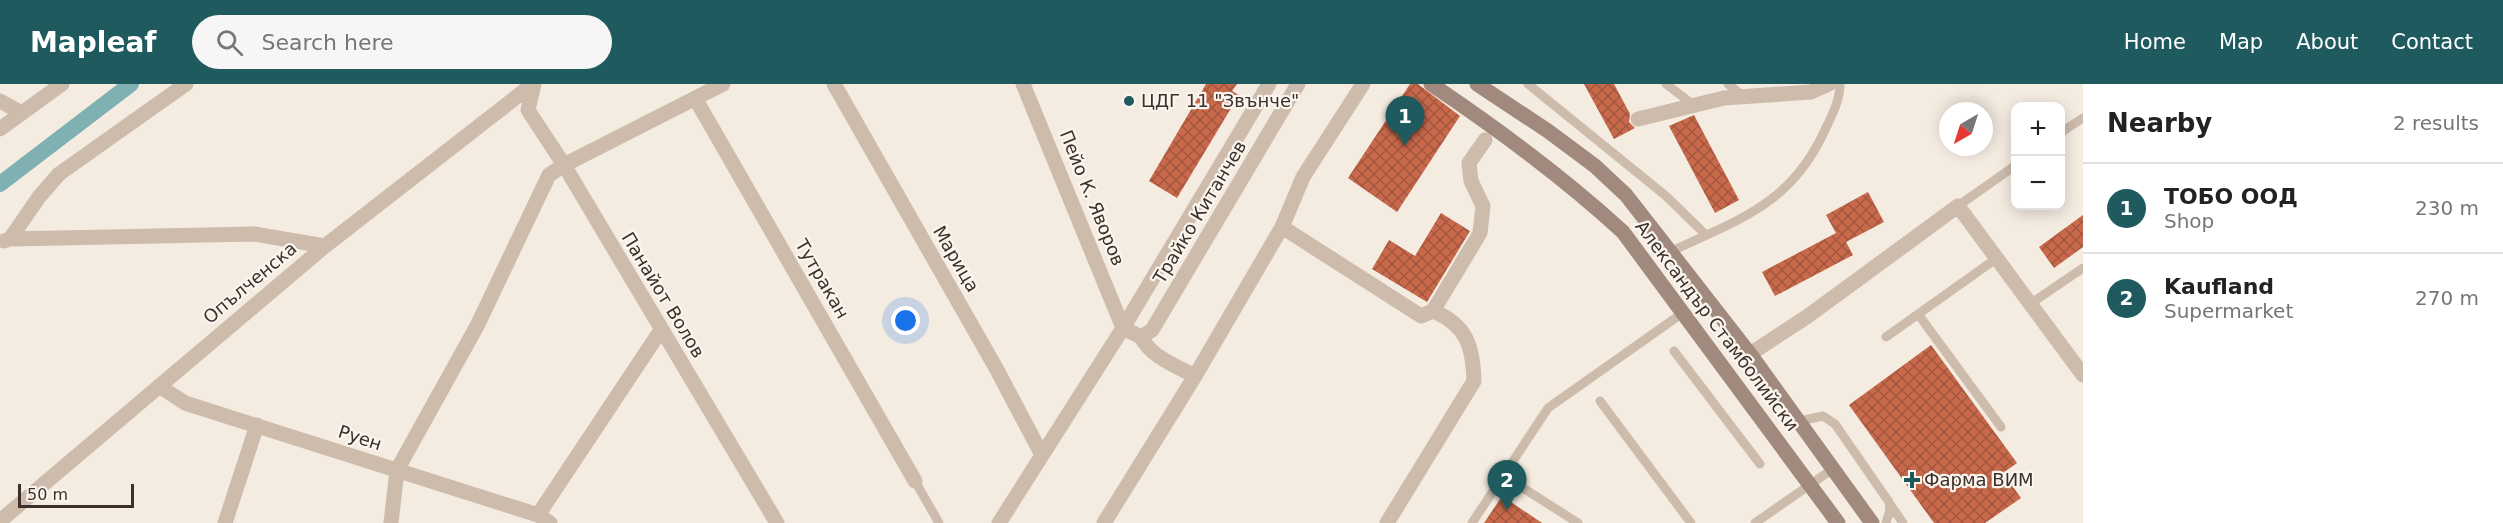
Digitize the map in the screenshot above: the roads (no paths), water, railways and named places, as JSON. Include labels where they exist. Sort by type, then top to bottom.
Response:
[{"type":"main road","name":"Александър Стамболийски","points":[[1431,84],[1484,120],[1598,208],[1623,232],[1838,523]]},
{"type":"main road","name":"Александър Стамболийски","points":[[1477,84],[1548,131],[1595,166],[1626,195],[1672,251],[1750,354],[1872,523]]},
{"type":"street","points":[[0,129],[62,84]]},
{"type":"street","points":[[5,241],[59,174],[186,84]]},
{"type":"street","name":"Панайот Волов","points":[[534,84],[528,110],[564,165],[777,523]]},
{"type":"street","name":"Опълченска","points":[[0,521],[325,246],[534,84]]},
{"type":"street","points":[[391,523],[397,470],[477,326],[549,175],[564,165],[723,84]]},
{"type":"street","name":"Марица","points":[[834,84],[990,358],[1042,455]]},
{"type":"street","name":"Пейо К. Яворов","points":[[1023,84],[1123,328]]},
{"type":"street","name":"Трайко Китанчев","points":[[999,523],[1123,328],[1269,84]]},
{"type":"street","name":"Трайко Китанчев","points":[[1141,338],[1152,330],[1298,84]]},
{"type":"street","points":[[1104,523],[1195,376],[1281,227],[1303,177],[1364,84]]},
{"type":"street","points":[[1638,119],[1743,96],[1829,84]]},
{"type":"street","name":"Тутракан","points":[[695,98],[915,481]]},
{"type":"street","points":[[0,101],[22,112]]},
{"type":"street","points":[[1281,227],[1421,316],[1433,311],[1480,233],[1483,206],[1471,181],[1468,163],[1485,140]]},
{"type":"street","points":[[1750,354],[1808,316],[1958,206],[2083,375]]},
{"type":"street","points":[[5,241],[254,234],[325,246]]},
{"type":"street","points":[[1387,523],[1474,381],[1474,362],[1468,339],[1448,317],[1433,311]]},
{"type":"street","points":[[1123,328],[1141,338],[1153,353],[1195,376]]},
{"type":"street","points":[[544,519],[661,330]]},
{"type":"street","name":"Руен","points":[[159,386],[185,403],[544,519]]},
{"type":"street","points":[[225,523],[256,425]]},
{"type":"lane","points":[[1528,84],[1538,87],[1666,196],[1706,234]]},
{"type":"lane","points":[[1666,84],[1696,106]]},
{"type":"lane","points":[[1728,84],[1743,96]]},
{"type":"lane","points":[[1672,251],[1760,209],[1784,190],[1797,176],[1824,133],[1833,114],[1840,84]]},
{"type":"lane","points":[[2065,131],[2083,118]]},
{"type":"lane","points":[[1958,206],[2011,169]]},
{"type":"lane","points":[[1886,338],[1997,258]]},
{"type":"lane","points":[[2030,304],[2083,268]]},
{"type":"lane","points":[[1472,523],[1548,408],[1684,312]]},
{"type":"lane","points":[[1918,314],[2001,427]]},
{"type":"lane","points":[[1674,351],[1760,464]]},
{"type":"lane","points":[[1600,401],[1691,523]]},
{"type":"lane","points":[[1799,421],[1823,416],[1835,424],[1903,523]]},
{"type":"lane","points":[[1755,523],[1834,468]]},
{"type":"lane","points":[[915,481],[939,523]]},
{"type":"lane","points":[[1520,486],[1578,523]]},
{"type":"lane","points":[[1886,523],[1890,510],[1889,502]]},
{"type":"waterway","points":[[0,184],[131,84]]},
{"type":"place","name":"ЦДГ 11 \"Звънче\"","points":[[1129,101]]},
{"type":"place","name":"ТОБО ООД","points":[[1405,146]]},
{"type":"place","name":"Фарма ВИМ","points":[[1912,480]]},
{"type":"place","name":"Kaufland","points":[[1507,510]]}]
